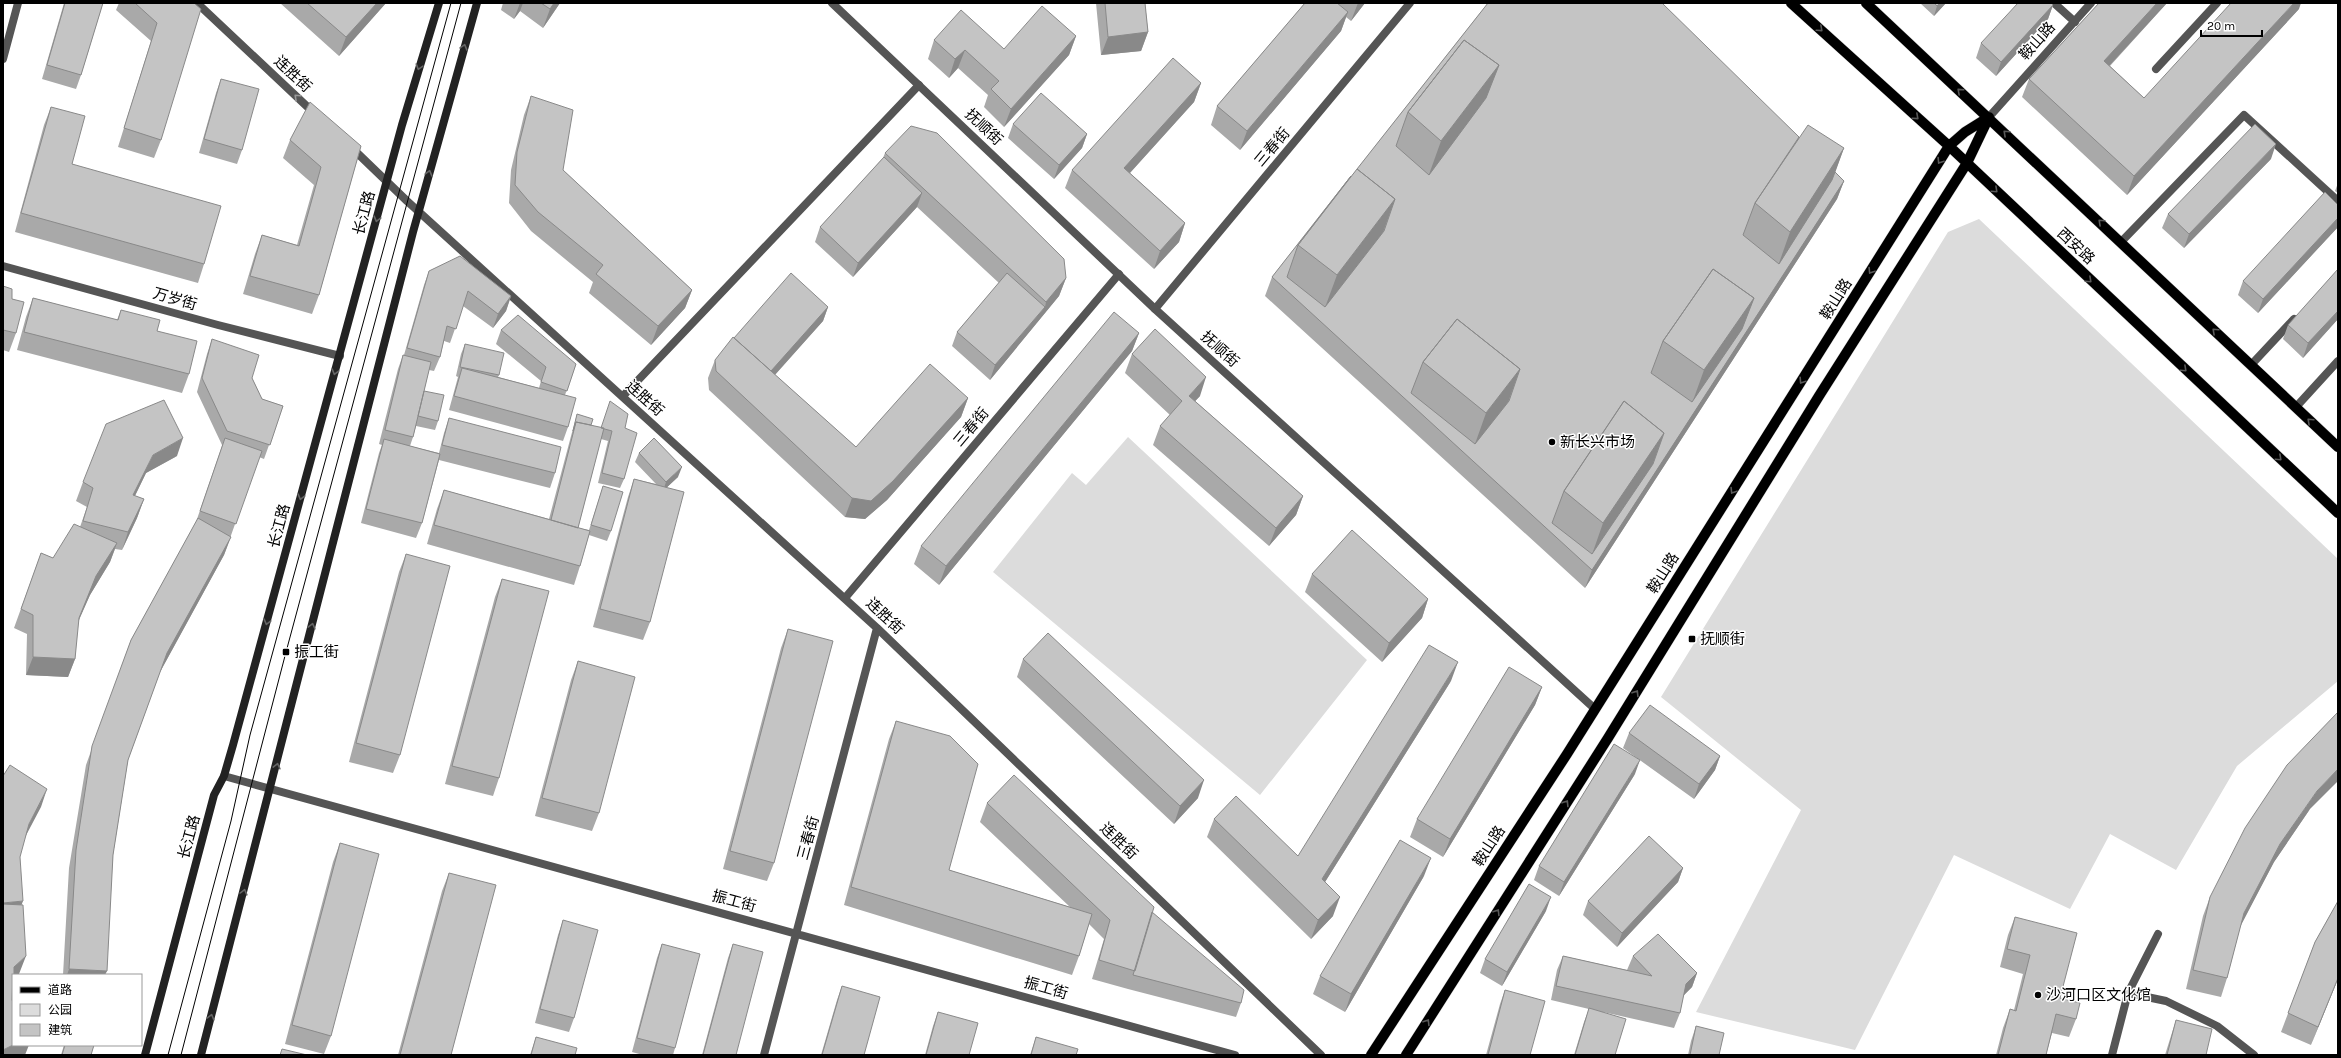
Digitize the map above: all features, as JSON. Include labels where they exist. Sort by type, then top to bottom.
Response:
[{"type":"main road","name":"长江路","points":[[145,1055],[214,795],[224,776],[402,125],[439,3]]},
{"type":"main road","points":[[201,1055],[419,210],[476,3]]},
{"type":"main road","name":"西安路","points":[[1791,3],[1949,146],[2338,513]]},
{"type":"main road","points":[[1866,3],[1989,117],[2338,447]]},
{"type":"main road","name":"鞍山路","points":[[1372,1055],[1595,709],[1949,146],[1965,132],[1989,117]]},
{"type":"main road","name":"鞍山路","points":[[1406,1055],[1608,738],[1819,396],[1967,163],[1989,117]]},
{"type":"street","points":[[3,59],[18,3]]},
{"type":"street","name":"连胜街","points":[[197,3],[319,117]]},
{"type":"street","name":"抚顺街","points":[[832,3],[1155,309],[1595,709]]},
{"type":"street","name":"三春街","points":[[1155,309],[1410,3]]},
{"type":"street","points":[[2054,3],[2075,22]]},
{"type":"street","name":"鞍山路","points":[[1989,117],[2091,3]]},
{"type":"street","points":[[2156,69],[2217,3]]},
{"type":"street","points":[[623,396],[919,85]]},
{"type":"street","points":[[2121,242],[2244,115],[2338,201]]},
{"type":"street","points":[[348,145],[387,182]]},
{"type":"street","name":"连胜街","points":[[387,182],[845,598],[1321,1055]]},
{"type":"street","name":"万岁街","points":[[3,266],[218,325],[340,356]]},
{"type":"street","name":"三春街","points":[[845,598],[1119,274]]},
{"type":"street","points":[[2251,365],[2302,310]]},
{"type":"street","points":[[2296,407],[2338,361]]},
{"type":"street","name":"三春街","points":[[764,1055],[877,628]]},
{"type":"street","name":"振工街","points":[[224,776],[1235,1055]]},
{"type":"street","points":[[2112,1055],[2128,993],[2158,934]]},
{"type":"street","points":[[2128,993],[2166,1001],[2217,1026],[2254,1055]]},
{"type":"green space","points":[[1979,219],[2338,559],[2338,681],[2237,766],[2176,870],[2110,834],[2070,909],[1954,855],[1855,1050],[1696,1012],[1801,810],[1661,697],[1948,232]]},
{"type":"green space","points":[[1128,437],[1367,660],[1260,795],[993,572],[1072,473],[1086,485]]},
{"type":"building","points":[[65,3],[103,3],[81,75],[47,65]]},
{"type":"building","points":[[135,3],[194,3],[201,9],[161,140],[124,128],[157,23]]},
{"type":"building","points":[[307,3],[377,3],[346,37]]},
{"type":"building","points":[[541,3],[554,3],[550,9]]},
{"type":"building","points":[[1105,3],[1145,3],[1148,32],[1108,37]]},
{"type":"building","points":[[1305,3],[1337,3],[1348,12],[1247,131],[1217,106]]},
{"type":"building","name":"新长兴市场","points":[[1488,3],[1662,3],[1799,137],[1755,203],[1743,235],[1779,264],[1832,180],[1835,172],[1844,181],[1592,570],[1272,277],[1351,176],[1298,245],[1287,277],[1325,307],[1384,231],[1395,199],[1357,169]],"holes":[[[1464,40],[1499,65],[1486,98],[1429,175],[1396,146],[1408,112]],[[1713,269],[1754,298],[1742,329],[1692,402],[1651,373],[1663,341]],[[1457,319],[1520,369],[1509,401],[1475,444],[1411,393],[1423,362]],[[1624,401],[1664,433],[1653,464],[1592,554],[1552,523],[1564,491]]]},
{"type":"building","points":[[2018,3],[2051,3],[2053,5],[2001,62],[1981,43]]},
{"type":"building","points":[[2099,3],[2157,3],[2104,61],[2144,98],[2231,3],[2294,3],[2134,176],[2029,79]]},
{"type":"building","points":[[1042,6],[1076,36],[1011,109],[991,89],[999,81],[965,50],[955,59],[934,40],[961,10],[1004,49]]},
{"type":"building","points":[[1464,40],[1499,65],[1441,141],[1408,112]]},
{"type":"building","points":[[1173,58],[1201,83],[1124,168],[1185,223],[1160,251],[1072,170]]},
{"type":"building","points":[[221,79],[259,89],[242,150],[204,139]]},
{"type":"building","points":[[1041,93],[1087,134],[1059,165],[1013,124]]},
{"type":"building","points":[[531,96],[573,110],[563,170],[692,290],[658,326],[596,274],[603,265],[538,212],[515,185],[517,152]]},
{"type":"building","points":[[310,102],[361,146],[319,295],[250,276],[262,235],[299,246],[321,167],[290,140]]},
{"type":"building","points":[[51,107],[85,116],[72,164],[221,206],[204,264],[21,213]]},
{"type":"building","points":[[2255,124],[2276,144],[2189,234],[2168,214]]},
{"type":"building","points":[[1808,125],[1844,148],[1790,232],[1755,203]]},
{"type":"building","points":[[911,126],[937,133],[1064,259],[1066,278],[1046,302],[885,153]]},
{"type":"building","points":[[884,157],[922,193],[858,263],[820,227]]},
{"type":"building","points":[[1357,169],[1395,199],[1337,275],[1298,245]]},
{"type":"building","points":[[2325,192],[2338,205],[2338,218],[2263,299],[2243,281]]},
{"type":"building","points":[[460,256],[511,296],[498,314],[468,291],[456,329],[447,326],[440,357],[407,348],[429,271]]},
{"type":"building","points":[[1713,269],[1754,298],[1704,370],[1663,341]]},
{"type":"building","points":[[2338,269],[2338,311],[2308,343],[2288,325]]},
{"type":"building","points":[[791,273],[828,307],[771,371],[734,338]]},
{"type":"building","points":[[1007,273],[1045,307],[995,365],[957,332]]},
{"type":"building","points":[[3,286],[12,289],[12,299],[24,302],[16,333],[3,330]]},
{"type":"building","points":[[33,298],[118,320],[121,310],[160,320],[157,331],[197,341],[189,374],[24,332]]},
{"type":"building","points":[[1114,312],[1139,333],[946,566],[921,546]]},
{"type":"building","points":[[518,315],[576,364],[567,391],[541,382],[546,367],[501,330]]},
{"type":"building","points":[[1457,319],[1520,369],[1486,413],[1423,362]]},
{"type":"building","points":[[1155,329],[1206,377],[1189,396],[1303,496],[1276,528],[1160,426],[1182,401],[1132,354]]},
{"type":"building","points":[[733,337],[856,447],[930,364],[968,398],[893,481],[871,501],[852,498],[716,371],[715,360]]},
{"type":"building","points":[[212,339],[259,355],[252,378],[262,399],[283,406],[270,445],[227,431],[202,378]]},
{"type":"building","points":[[465,344],[504,353],[499,375],[460,367]]},
{"type":"building","points":[[403,355],[431,362],[413,437],[385,430]]},
{"type":"building","points":[[462,368],[576,398],[568,427],[454,396]]},
{"type":"building","points":[[424,391],[444,395],[438,421],[418,416]]},
{"type":"building","points":[[164,400],[183,438],[153,455],[133,495],[144,499],[128,532],[83,521],[93,488],[83,482],[106,424]]},
{"type":"building","points":[[610,401],[628,414],[625,428],[637,433],[624,479],[602,473],[612,431],[601,428]]},
{"type":"building","points":[[1624,401],[1664,433],[1603,523],[1564,491]]},
{"type":"building","points":[[577,414],[593,419],[591,425],[576,422],[573,431]]},
{"type":"building","points":[[449,418],[561,447],[555,473],[442,445]]},
{"type":"building","points":[[576,422],[604,428],[578,528],[551,520]]},
{"type":"building","points":[[225,438],[262,451],[236,524],[200,511]]},
{"type":"building","points":[[654,438],[682,467],[666,482],[639,453]]},
{"type":"building","points":[[384,439],[440,454],[422,523],[366,509]]},
{"type":"building","points":[[634,479],[684,492],[650,622],[600,609]]},
{"type":"building","points":[[603,486],[623,492],[611,531],[591,525]]},
{"type":"building","points":[[444,490],[590,531],[580,566],[434,525]]},
{"type":"building","points":[[198,518],[231,537],[167,653],[128,760],[113,855],[107,971],[69,969],[76,850],[92,746],[131,640]]},
{"type":"building","points":[[74,524],[117,543],[96,576],[79,618],[75,659],[33,657],[33,615],[21,609],[41,553],[53,558]]},
{"type":"building","points":[[1352,530],[1428,599],[1389,643],[1312,574]]},
{"type":"building","points":[[406,554],[450,566],[400,755],[356,743]]},
{"type":"building","points":[[502,579],[549,591],[499,778],[452,766]]},
{"type":"building","points":[[788,629],[833,641],[774,863],[730,851]]},
{"type":"building","points":[[1048,633],[1204,780],[1180,806],[1023,659]]},
{"type":"building","points":[[1429,645],[1458,662],[1322,879],[1340,897],[1318,920],[1214,819],[1236,796],[1298,856]]},
{"type":"building","points":[[578,661],[635,677],[599,813],[542,798]]},
{"type":"building","points":[[1509,667],[1542,687],[1450,839],[1417,819]]},
{"type":"building","points":[[1650,705],[1720,756],[1699,784],[1629,733]]},
{"type":"building","points":[[2338,712],[2338,769],[2317,791],[2280,844],[2244,913],[2227,978],[2193,970],[2210,897],[2245,828],[2287,765]]},
{"type":"building","points":[[896,721],[950,736],[978,764],[949,870],[1092,914],[1079,956],[851,887]]},
{"type":"building","points":[[1614,744],[1640,760],[1564,882],[1539,866]]},
{"type":"building","points":[[10,765],[47,789],[29,824],[20,857],[23,901],[3,903],[3,776]]},
{"type":"building","points":[[1014,775],[1154,907],[1135,971],[1099,960],[1110,920],[987,803]]},
{"type":"building","points":[[1649,836],[1683,868],[1622,933],[1588,901]]},
{"type":"building","points":[[1400,840],[1431,858],[1351,994],[1320,976]]},
{"type":"building","points":[[340,843],[379,854],[331,1036],[292,1025]]},
{"type":"building","points":[[449,873],[496,885],[451,1055],[400,1055]]},
{"type":"building","points":[[1529,884],[1551,897],[1507,972],[1485,959]]},
{"type":"building","points":[[2338,901],[2338,978],[2318,1027],[2288,1013],[2315,942]]},
{"type":"building","points":[[3,904],[23,905],[26,956],[14,967],[14,974],[12,974],[12,1046],[3,1050]]},
{"type":"building","points":[[1152,912],[1244,990],[1241,1003],[1133,975]]},
{"type":"building","name":"沙河口区文化馆","points":[[2015,917],[2077,933],[2060,998],[2080,1003],[2076,1019],[2056,1014],[2046,1055],[1998,1055],[2010,1009],[2016,1011],[2030,955],[2007,949]]},
{"type":"building","points":[[563,920],[598,930],[574,1018],[540,1009]]},
{"type":"building","points":[[1658,934],[1697,973],[1686,984],[1680,1013],[1556,986],[1563,956],[1652,976],[1633,956]]},
{"type":"building","points":[[662,944],[700,954],[675,1048],[637,1038]]},
{"type":"building","points":[[733,944],[763,952],[736,1055],[703,1055]]},
{"type":"building","points":[[842,986],[880,997],[864,1055],[822,1055]]},
{"type":"building","points":[[1505,990],[1545,1001],[1530,1055],[1488,1055]]},
{"type":"building","points":[[1589,1008],[1626,1019],[1615,1055],[1575,1055]]},
{"type":"building","points":[[938,1012],[978,1023],[969,1055],[926,1055]]},
{"type":"building","points":[[2176,1020],[2212,1029],[2206,1055],[2167,1055]]},
{"type":"building","points":[[1696,1026],[1724,1033],[1719,1055],[1690,1055]]},
{"type":"building","points":[[536,1037],[577,1048],[575,1055],[531,1055]]},
{"type":"building","points":[[1036,1037],[1078,1049],[1076,1055],[1031,1055]]},
{"type":"building","points":[[65,1046],[94,1046],[91,1055],[62,1055]]},
{"type":"building","points":[[282,1049],[307,1055],[280,1055]]},
{"type":"tram line","points":[[168,1055],[231,821],[250,735],[451,3]]},
{"type":"tram line","points":[[181,1055],[286,652],[461,3]]},
{"type":"place","name":"新长兴市场","points":[[1552,442]]},
{"type":"place","name":"抚顺街","points":[[1692,639]]},
{"type":"place","name":"振工街","points":[[286,652]]},
{"type":"place","name":"沙河口区文化馆","points":[[2038,995]]}]
